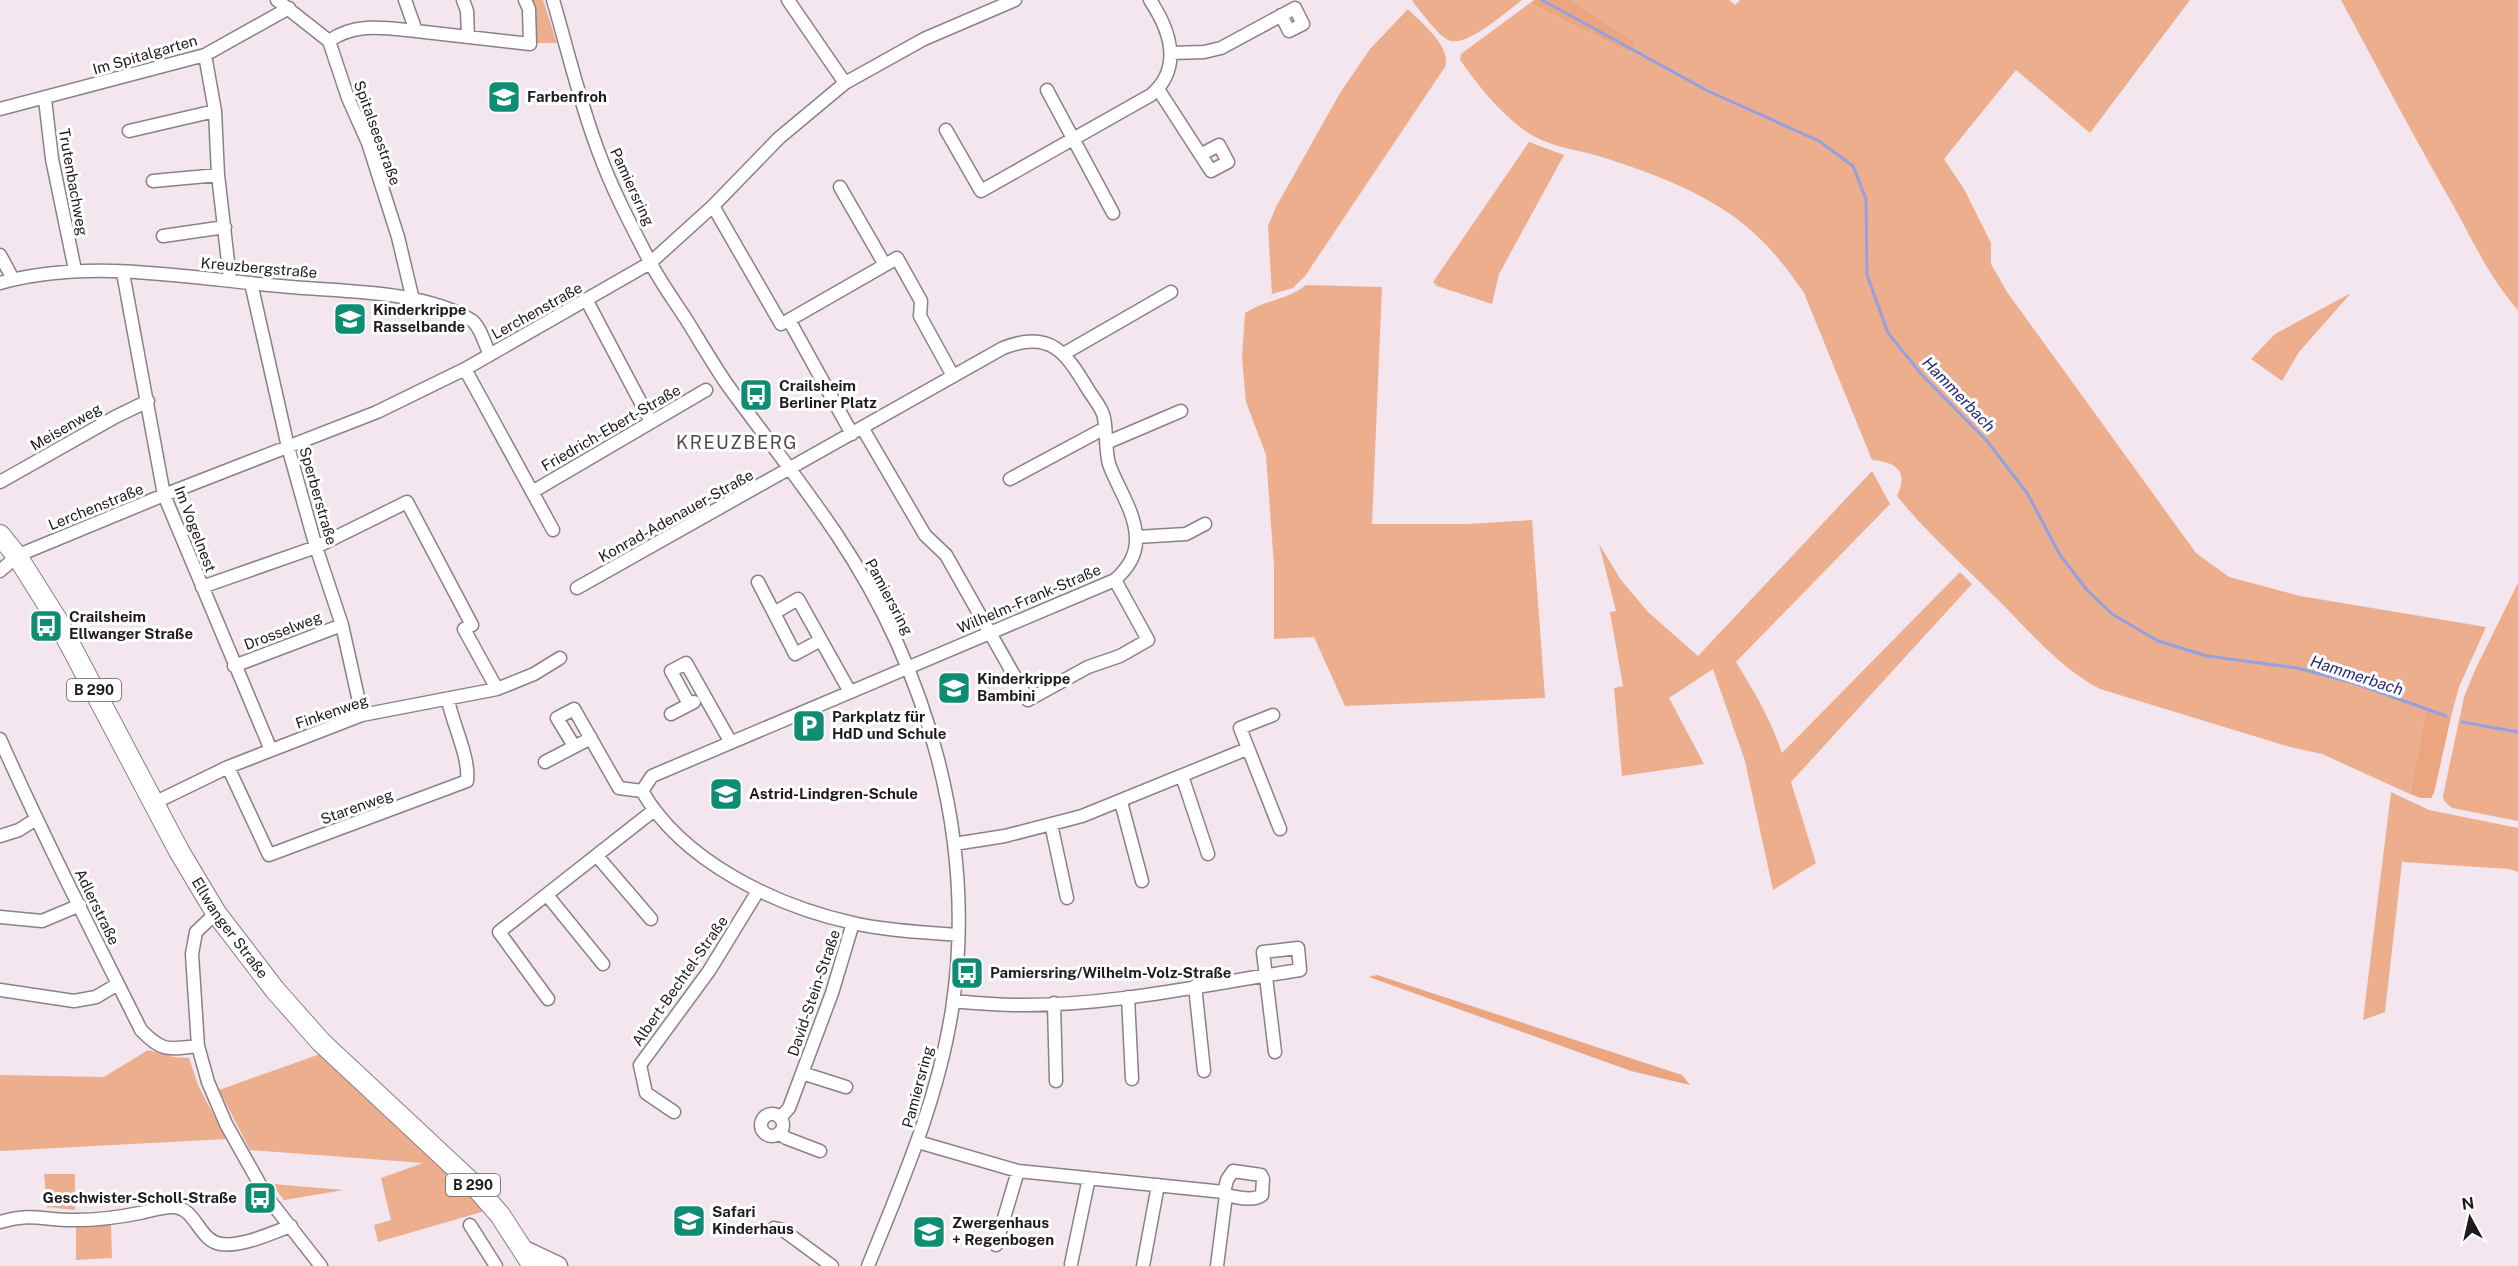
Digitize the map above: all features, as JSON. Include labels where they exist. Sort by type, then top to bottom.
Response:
[{"type":"main road","name":"Ellwanger Straße","points":[[0,535],[17,556],[56,618],[154,803],[216,913],[274,990],[314,1035],[473,1184],[500,1215],[529,1258]]},
{"type":"main road","points":[[529,1258],[558,1266]]},
{"type":"street","points":[[277,0],[328,41],[352,30],[374,27],[530,44],[529,9],[525,0]]},
{"type":"street","points":[[405,0],[416,32]]},
{"type":"street","points":[[463,0],[467,11],[468,37]]},
{"type":"street","name":"Pamiersring","points":[[553,0],[599,153],[650,263],[724,380],[838,536],[875,599],[909,667],[935,746],[945,785],[954,844],[958,895],[953,1001],[940,1063],[918,1142],[868,1266]]},
{"type":"street","points":[[788,0],[845,83]]},
{"type":"street","name":"Lerchenstraße","points":[[0,571],[17,556],[164,495],[377,412],[465,369],[587,301],[650,263],[713,206],[779,138],[845,83],[924,39],[1015,0]]},
{"type":"street","points":[[946,130],[981,191],[1158,89],[1168,70],[1171,53],[1167,31],[1150,0]]},
{"type":"street","name":"Im Spitalgarten","points":[[0,109],[205,55],[289,8]]},
{"type":"street","points":[[1171,53],[1204,52],[1221,48],[1281,15]]},
{"type":"street","name":"Spitalseestraße","points":[[328,41],[348,98],[368,143],[398,237],[413,300]]},
{"type":"street","points":[[205,55],[215,111],[218,175],[230,279]]},
{"type":"street","points":[[1158,89],[1182,129],[1202,154]]},
{"type":"street","points":[[1047,90],[1113,213]]},
{"type":"street","name":"Trutenbachweg","points":[[45,99],[52,159],[75,270]]},
{"type":"street","points":[[129,131],[215,111]]},
{"type":"street","points":[[153,181],[218,175]]},
{"type":"street","points":[[840,187],[885,265]]},
{"type":"street","points":[[713,206],[781,324],[897,258],[921,301],[920,316],[953,376]]},
{"type":"street","points":[[163,236],[225,227]]},
{"type":"street","points":[[0,255],[6,281]]},
{"type":"street","name":"Kreuzbergstraße","points":[[6,281],[75,270],[230,279],[251,283],[347,290],[413,300],[446,308],[473,321],[490,355]]},
{"type":"street","name":"Im Vogelnest","points":[[123,273],[164,495],[271,750]]},
{"type":"street","name":"Sperberstraße","points":[[251,283],[288,447],[316,547],[342,625],[362,715]]},
{"type":"street","points":[[789,469],[1003,348],[1021,341],[1042,343],[1065,353],[1171,292]]},
{"type":"street","points":[[587,301],[651,423]]},
{"type":"street","points":[[789,320],[857,432],[925,535],[946,555],[1028,700],[1089,667],[1120,656],[1148,640],[1115,580]]},
{"type":"street","name":"Wilhelm-Frank-Straße","points":[[642,791],[652,776],[730,741],[1115,580],[1128,568],[1134,553],[1136,537],[1133,521],[1109,463],[1104,416],[1065,353]]},
{"type":"street","points":[[465,369],[553,530]]},
{"type":"street","name":"Friedrich-Ebert-Straße","points":[[532,492],[706,390]]},
{"type":"street","name":"Meisenweg","points":[[0,482],[115,417],[148,401]]},
{"type":"street","points":[[1106,443],[1181,411]]},
{"type":"street","points":[[1010,479],[1105,428]]},
{"type":"street","name":"Konrad-Adenauer-Straße","points":[[578,588],[789,469]]},
{"type":"street","points":[[202,587],[316,547],[407,501],[472,625],[464,628],[497,689]]},
{"type":"street","points":[[1136,537],[1186,534],[1205,524]]},
{"type":"street","points":[[758,582],[795,654],[821,640]]},
{"type":"street","points":[[774,612],[798,599],[850,692]]},
{"type":"street","name":"Drosselweg","points":[[234,666],[342,625]]},
{"type":"street","name":"Finkenweg","points":[[154,803],[228,767],[362,715],[497,689],[534,674],[560,658]]},
{"type":"street","points":[[689,705],[671,672],[686,663],[730,741]]},
{"type":"street","points":[[672,714],[705,696]]},
{"type":"street","name":"Starenweg","points":[[228,767],[270,855],[467,781],[469,768],[453,724],[448,700]]},
{"type":"street","points":[[574,746],[558,718],[574,709],[619,788],[642,791],[653,811],[669,828],[710,861],[758,891],[781,902],[853,923],[957,935]]},
{"type":"street","points":[[1274,715],[1240,728],[1280,829]]},
{"type":"street","points":[[545,762],[591,738]]},
{"type":"street","name":"Adlerstraße","points":[[0,739],[36,819],[141,1030],[156,1046],[171,1048],[198,1046]]},
{"type":"street","points":[[954,844],[1005,836],[1121,802],[1247,749]]},
{"type":"street","points":[[1182,776],[1208,854]]},
{"type":"street","points":[[1121,802],[1142,881]]},
{"type":"street","points":[[548,999],[499,932],[653,811]]},
{"type":"street","points":[[0,836],[19,830],[36,819]]},
{"type":"street","points":[[1051,824],[1067,898]]},
{"type":"street","points":[[597,855],[651,919]]},
{"type":"street","name":"Albert-Bechtel-Straße","points":[[674,1112],[646,1093],[640,1065],[709,971],[758,891]]},
{"type":"street","points":[[547,894],[603,964]]},
{"type":"street","points":[[0,917],[42,921],[80,905]]},
{"type":"street","points":[[216,913],[196,932],[192,954],[198,1046],[208,1082],[226,1124],[267,1197],[321,1266]]},
{"type":"street","name":"David-Stein-Straße","points":[[780,1118],[789,1108],[832,993],[853,923]]},
{"type":"street","points":[[953,1001],[1018,1005],[1128,997],[1265,975],[1300,970],[1298,948],[1263,952],[1266,961],[1265,975],[1275,1052]]},
{"type":"street","points":[[0,990],[74,1001],[96,997],[118,984]]},
{"type":"street","points":[[1195,986],[1204,1071]]},
{"type":"street","points":[[1128,997],[1132,1079]]},
{"type":"street","points":[[1054,1003],[1056,1081]]},
{"type":"street","name":"David-Stein-Straße","points":[[802,1073],[846,1087]]},
{"type":"street","name":"David-Stein-Straße","points":[[767,1115],[780,1118],[783,1127],[779,1133],[773,1136],[766,1134],[761,1125],[767,1115]]},
{"type":"street","name":"David-Stein-Straße","points":[[779,1133],[820,1151]]},
{"type":"street","points":[[918,1142],[1018,1171],[1158,1185],[1227,1188],[1217,1266]]},
{"type":"street","points":[[996,1245],[1018,1171]]},
{"type":"street","points":[[1071,1264],[1089,1178]]},
{"type":"street","points":[[1143,1266],[1158,1185]]},
{"type":"street","points":[[0,1222],[21,1216],[76,1220],[138,1214],[173,1206],[187,1212],[209,1238],[220,1244],[254,1238],[291,1226]]},
{"type":"street","points":[[470,1225],[496,1266]]},
{"type":"street","points":[[774,1228],[783,1230],[832,1266]]},
{"type":"shaded area","points":[[528,0],[543,0],[557,43],[534,43]]},
{"type":"shaded area","points":[[1522,0],[1478,33],[1459,41],[1451,41],[1436,30],[1412,1]]},
{"type":"shaded area","points":[[1534,0],[1571,0],[1636,42],[1629,53],[1530,3]]},
{"type":"shaded area","points":[[1571,0],[1729,0],[1735,5],[1740,0],[2190,0],[2090,133],[2016,70],[1944,159],[1964,189],[1991,243],[1991,264],[2007,292],[2196,553],[2229,577],[2300,596],[2486,627],[2459,687],[2451,717],[2426,712],[2410,794],[2322,754],[2290,747],[2100,689],[2070,670],[2043,646],[1931,534],[1897,496],[1902,480],[1898,469],[1888,463],[1872,460],[1804,293],[1765,244],[1737,219],[1691,191],[1595,155],[1543,141],[1524,130],[1498,107],[1460,60],[1461,54],[1530,3],[1629,53],[1636,42]]},
{"type":"shaded area","points":[[2341,0],[2518,0],[2518,310],[2499,286],[2483,259]]},
{"type":"shaded area","points":[[1408,9],[1440,43],[1446,59],[1445,67],[1305,276],[1293,288],[1272,294],[1268,226],[1276,207],[1340,93],[1370,49]]},
{"type":"shaded area","points":[[1529,142],[1564,155],[1499,274],[1492,304],[1437,286],[1433,282]]},
{"type":"shaded area","points":[[1306,285],[1382,287],[1372,524],[1468,524],[1532,520],[1545,698],[1345,706],[1314,637],[1274,639],[1274,566],[1266,455],[1246,402],[1242,358],[1245,313],[1292,294]]},
{"type":"shaded area","points":[[2351,293],[2299,352],[2282,381],[2251,359],[2275,334]]},
{"type":"shaded area","points":[[1872,471],[1890,504],[1736,662],[1762,706],[1782,753],[1960,572],[1972,584],[1791,782],[1816,863],[1773,890],[1745,761],[1713,669],[1669,698],[1704,764],[1622,776],[1614,688],[1623,686],[1610,612],[1616,611],[1599,544],[1621,580],[1648,612],[1698,656]]},
{"type":"shaded area","points":[[2518,583],[2518,821],[2452,808],[2444,801],[2443,796],[2464,697]]},
{"type":"shaded area","points":[[2426,711],[2451,717],[2434,793],[2431,798],[2421,798],[2410,794]]},
{"type":"shaded area","points":[[2391,792],[2429,810],[2518,828],[2518,872],[2509,869],[2402,862],[2385,1012],[2363,1020]]},
{"type":"shaded area","points":[[1377,975],[1682,1075],[1690,1085],[1631,1071],[1369,977]]},
{"type":"shaded area","points":[[148,1050],[174,1057],[189,1058],[198,1085],[226,1139],[0,1151],[0,1075],[104,1077]]},
{"type":"shaded area","points":[[323,1053],[448,1170],[485,1211],[378,1242],[374,1225],[391,1220],[381,1178],[423,1163],[250,1150],[219,1090]]},
{"type":"shaded area","points":[[44,1174],[75,1174],[75,1210],[47,1207]]},
{"type":"shaded area","points":[[272,1184],[344,1190],[284,1200]]},
{"type":"shaded area","points":[[111,1225],[112,1258],[76,1260],[76,1227]]},
{"type":"waterway","name":"Hammerbach","points":[[1542,0],[1708,91],[1819,141],[1853,166],[1866,199],[1867,275],[1888,333],[1922,375],[1987,441],[2027,493],[2060,555],[2087,590],[2112,614],[2158,641],[2207,656],[2297,668],[2354,683],[2446,716]]},
{"type":"waterway","name":"Hammerbach","points":[[2462,722],[2518,732]]},
{"type":"place","name":"Farbenfroh","points":[[504,97]]},
{"type":"place","name":"Kinderkrippe Rasselbande","points":[[350,319]]},
{"type":"place","name":"Crailsheim Berliner Platz","points":[[756,395]]},
{"type":"place","name":"Crailsheim Ellwanger Straße","points":[[46,626]]},
{"type":"place","name":"Kinderkrippe Bambini","points":[[954,688]]},
{"type":"place","name":"Parkplatz für HdD und Schule","points":[[809,726]]},
{"type":"place","name":"Astrid-Lindgren-Schule","points":[[726,794]]},
{"type":"place","name":"Pamiersring/Wilhelm-Volz-Straße","points":[[967,973]]},
{"type":"place","name":"Geschwister-Scholl-Straße","points":[[260,1198]]},
{"type":"place","name":"Safari Kinderhaus","points":[[689,1221]]},
{"type":"place","name":"Zwergenhaus + Regenbogen","points":[[929,1232]]},
{"type":"district","name":"KREUZBERG","points":[[737,443]]}]
